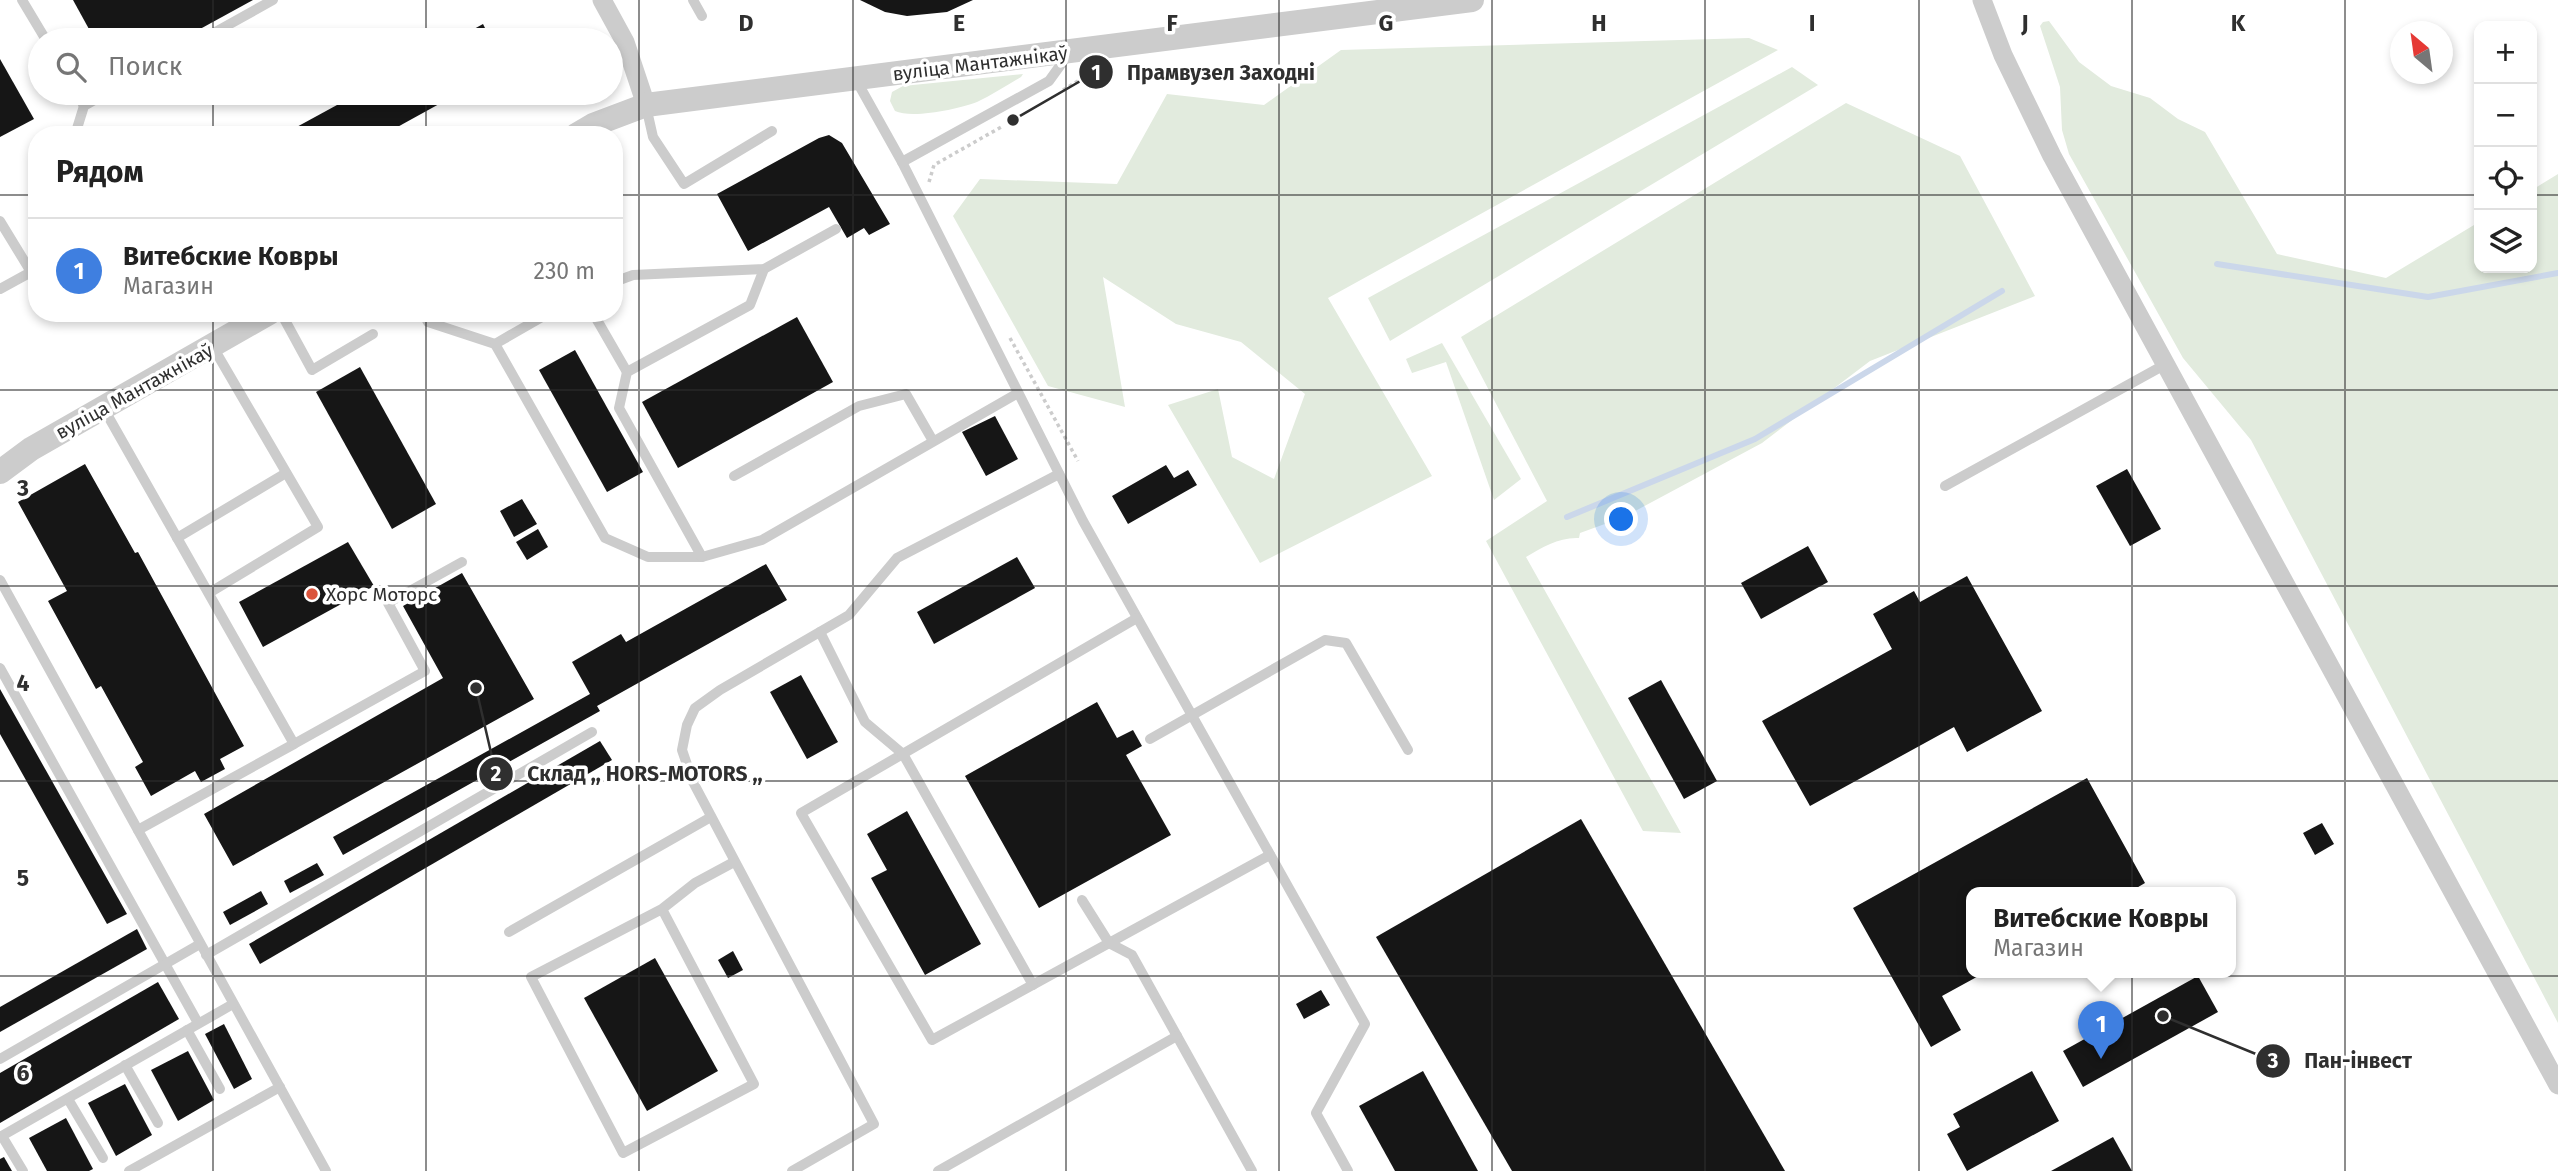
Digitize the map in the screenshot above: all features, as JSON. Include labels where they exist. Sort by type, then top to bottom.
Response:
[{"type":"street","points":[[602,0],[617,28]]},
{"type":"street","name":"вуліца Мантажнікаў","points":[[591,126],[646,106],[1472,0]]},
{"type":"street","points":[[1982,0],[2003,55],[2052,156],[2558,1085]]},
{"type":"street","points":[[623,38],[646,106]]},
{"type":"street","name":"вуліца Мантажнікаў","points":[[0,472],[32,449],[255,322]]},
{"type":"lane","points":[[22,0],[39,28]]},
{"type":"lane","points":[[222,28],[272,0]]},
{"type":"lane","points":[[693,0],[702,16]]},
{"type":"lane","points":[[902,162],[1049,81],[1070,52]]},
{"type":"lane","points":[[855,78],[902,162],[1059,474],[1365,1024],[1316,1114],[1348,1171]]},
{"type":"lane","points":[[78,126],[84,106]]},
{"type":"lane","points":[[646,106],[653,137],[684,184],[772,131]]},
{"type":"lane","points":[[0,221],[28,269]]},
{"type":"lane","points":[[623,279],[633,275],[764,269],[836,229]]},
{"type":"lane","points":[[627,372],[750,305],[764,269]]},
{"type":"lane","points":[[0,289],[28,273]]},
{"type":"lane","points":[[286,322],[312,370],[373,334]]},
{"type":"lane","points":[[428,322],[495,344],[605,538],[649,558],[702,557],[762,540],[1018,393]]},
{"type":"lane","points":[[495,344],[533,322]]},
{"type":"lane","points":[[598,322],[627,372],[619,408],[702,557]]},
{"type":"lane","points":[[209,593],[318,527],[213,347]]},
{"type":"lane","points":[[1945,486],[2167,364]]},
{"type":"lane","points":[[734,476],[859,407],[906,394],[933,441]]},
{"type":"lane","points":[[104,408],[294,744]]},
{"type":"lane","points":[[177,538],[286,473]]},
{"type":"lane","points":[[792,1171],[874,1124],[692,782],[682,750],[687,725],[695,708],[720,690],[849,615],[897,558],[1059,474]]},
{"type":"lane","points":[[138,830],[425,671],[388,603],[462,562]]},
{"type":"lane","points":[[0,580],[326,1171]]},
{"type":"lane","points":[[1137,618],[801,813],[932,1040],[1270,855]]},
{"type":"lane","points":[[820,632],[865,722],[903,754],[1033,985]]},
{"type":"lane","points":[[1150,739],[1325,640],[1346,643],[1408,750]]},
{"type":"lane","points":[[0,668],[198,1023]]},
{"type":"lane","points":[[206,955],[592,732]]},
{"type":"lane","points":[[509,932],[710,817]]},
{"type":"lane","points":[[662,908],[754,1084],[624,1153],[531,977],[662,908],[695,883],[734,862]]},
{"type":"lane","points":[[1082,900],[1109,943],[1132,955],[1252,1171]]},
{"type":"lane","points":[[0,1059],[200,944]]},
{"type":"lane","points":[[23,1171],[1,1137],[233,1004]]},
{"type":"lane","points":[[187,1030],[219,1089]]},
{"type":"lane","points":[[938,1171],[1177,1036]]},
{"type":"lane","points":[[125,1065],[158,1123]]},
{"type":"lane","points":[[129,1171],[280,1087]]},
{"type":"lane","points":[[68,1099],[103,1158]]},
{"type":"path","points":[[1053,96],[1098,69]]},
{"type":"path","points":[[930,189],[930,174],[934,165],[975,142]]},
{"type":"path","points":[[1005,329],[1079,461]]},
{"type":"shaded area","points":[[2049,21],[2079,62],[2111,86],[2150,98],[2178,119],[2205,132],[2277,254],[2386,278],[2474,225],[2474,273],[2537,273],[2537,187],[2558,174],[2558,1023],[2251,440],[2183,358],[2069,154],[2062,130],[2060,87],[2040,26]]},
{"type":"shaded area","points":[[1749,38],[1778,50],[1328,298],[1432,476],[1260,563],[1168,405],[1218,389],[1232,457],[1274,479],[1305,394],[1241,342],[1176,324],[1103,277],[1125,407],[1048,386],[953,216],[980,179],[1117,184],[1167,94],[1264,105],[1341,50]]},
{"type":"shaded area","points":[[1792,67],[1818,85],[1390,341],[1368,298]]},
{"type":"shaded area","points":[[1023,74],[977,102],[948,110],[924,114],[903,113],[895,111],[890,101],[892,92],[903,86]]},
{"type":"shaded area","points":[[1846,103],[1960,156],[2035,296],[1870,361],[1762,443],[1624,517],[1580,533],[1579,538],[1551,543],[1526,557],[1681,833],[1643,831],[1486,541],[1547,501],[1461,337]]},
{"type":"shaded area","points":[[1442,343],[1521,479],[1494,500],[1446,362],[1412,373],[1406,359]]},
{"type":"building","points":[[73,0],[253,0],[202,28],[88,28]]},
{"type":"building","points":[[860,0],[973,0],[947,12],[907,16],[885,12]]},
{"type":"building","points":[[0,59],[34,119],[0,137]]},
{"type":"building","points":[[337,105],[437,105],[399,126],[298,126]]},
{"type":"building","points":[[829,135],[842,143],[890,224],[869,235],[864,228],[847,238],[829,207],[748,251],[717,194]]},
{"type":"building","points":[[797,317],[833,382],[678,468],[642,402]]},
{"type":"building","points":[[575,350],[643,472],[607,492],[539,370]]},
{"type":"building","points":[[360,367],[436,504],[392,529],[316,392]]},
{"type":"building","points":[[995,416],[1018,459],[986,476],[962,432]]},
{"type":"building","points":[[85,464],[135,553],[138,552],[244,746],[220,759],[225,769],[201,782],[195,771],[151,796],[135,767],[143,762],[101,686],[96,689],[48,601],[67,591],[18,502]]},
{"type":"building","points":[[1166,465],[1174,478],[1188,470],[1197,485],[1128,524],[1112,496]]},
{"type":"building","points":[[2127,469],[2161,529],[2130,546],[2096,486]]},
{"type":"building","points":[[522,499],[537,524],[514,537],[500,511]]},
{"type":"building","points":[[538,529],[548,547],[527,560],[516,542]]},
{"type":"building","points":[[348,542],[374,586],[263,647],[239,602]]},
{"type":"building","points":[[1808,546],[1828,582],[1761,619],[1741,583]]},
{"type":"building","points":[[1017,557],[1035,588],[934,644],[917,612]]},
{"type":"building","points":[[766,564],[787,600],[597,706],[600,711],[343,855],[333,837],[590,694],[572,662],[621,634],[626,642]]},
{"type":"building","points":[[462,573],[534,699],[233,866],[204,814],[443,678],[403,606]]},
{"type":"building","points":[[1967,576],[2042,711],[1967,752],[1954,727],[1810,806],[1762,721],[1892,649],[1873,614],[1914,591],[1920,602]]},
{"type":"building","points":[[801,675],[838,742],[807,759],[770,692]]},
{"type":"building","points":[[1661,680],[1717,781],[1684,799],[1628,698]]},
{"type":"building","points":[[0,689],[127,914],[107,924],[0,734]]},
{"type":"building","points":[[1097,702],[1117,738],[1133,730],[1142,746],[1126,755],[1171,835],[1039,908],[965,776]]},
{"type":"building","points":[[600,741],[612,760],[260,964],[249,944]]},
{"type":"building","points":[[2087,778],[2145,883],[2138,887],[1966,887],[1966,978],[1975,978],[1942,996],[1961,1030],[1931,1047],[1853,908]]},
{"type":"building","points":[[907,811],[981,944],[925,975],[871,878],[887,870],[867,834]]},
{"type":"building","points":[[1581,819],[1785,1171],[1512,1171],[1376,937]]},
{"type":"building","points":[[2322,823],[2334,844],[2315,855],[2303,833]]},
{"type":"building","points":[[317,863],[324,875],[290,893],[284,881]]},
{"type":"building","points":[[261,891],[268,904],[230,925],[223,912]]},
{"type":"building","points":[[137,929],[147,949],[0,1032],[0,1007]]},
{"type":"building","points":[[733,951],[743,970],[728,978],[718,960]]},
{"type":"building","points":[[655,958],[718,1071],[647,1111],[584,998]]},
{"type":"building","points":[[2194,978],[2199,978],[2218,1012],[2083,1087],[2063,1051]]},
{"type":"building","points":[[158,982],[179,1019],[0,1123],[0,1073]]},
{"type":"building","points":[[1321,990],[1330,1005],[1304,1019],[1296,1004]]},
{"type":"building","points":[[224,1024],[252,1079],[234,1089],[205,1034]]},
{"type":"building","points":[[188,1051],[214,1100],[178,1121],[151,1070]]},
{"type":"building","points":[[1423,1071],[1478,1171],[1395,1171],[1359,1106]]},
{"type":"building","points":[[2032,1071],[2059,1121],[1967,1171],[1947,1134],[1960,1127],[1953,1114]]},
{"type":"building","points":[[125,1084],[152,1135],[116,1156],[88,1103]]},
{"type":"building","points":[[66,1118],[93,1169],[89,1171],[47,1171],[29,1138]]},
{"type":"building","points":[[2113,1137],[2132,1171],[2051,1171]]},
{"type":"building","points":[[4,1157],[12,1171],[0,1171],[0,1159]]},
{"type":"waterway","points":[[2217,264],[2428,297],[2558,273]]},
{"type":"waterway","points":[[1567,517],[1755,439],[2002,291]]},
{"type":"place","name":"Прамвузел Заходні","points":[[1013,120]]},
{"type":"place","name":"Хорс Моторс","points":[[312,594]]},
{"type":"place","name":"Склад ,, HORS-MOTORS ,,","points":[[476,688]]},
{"type":"place","name":"Пан-інвест","points":[[2163,1016]]},
{"type":"place","name":"Витебские Ковры","points":[[2101,1059]]}]
